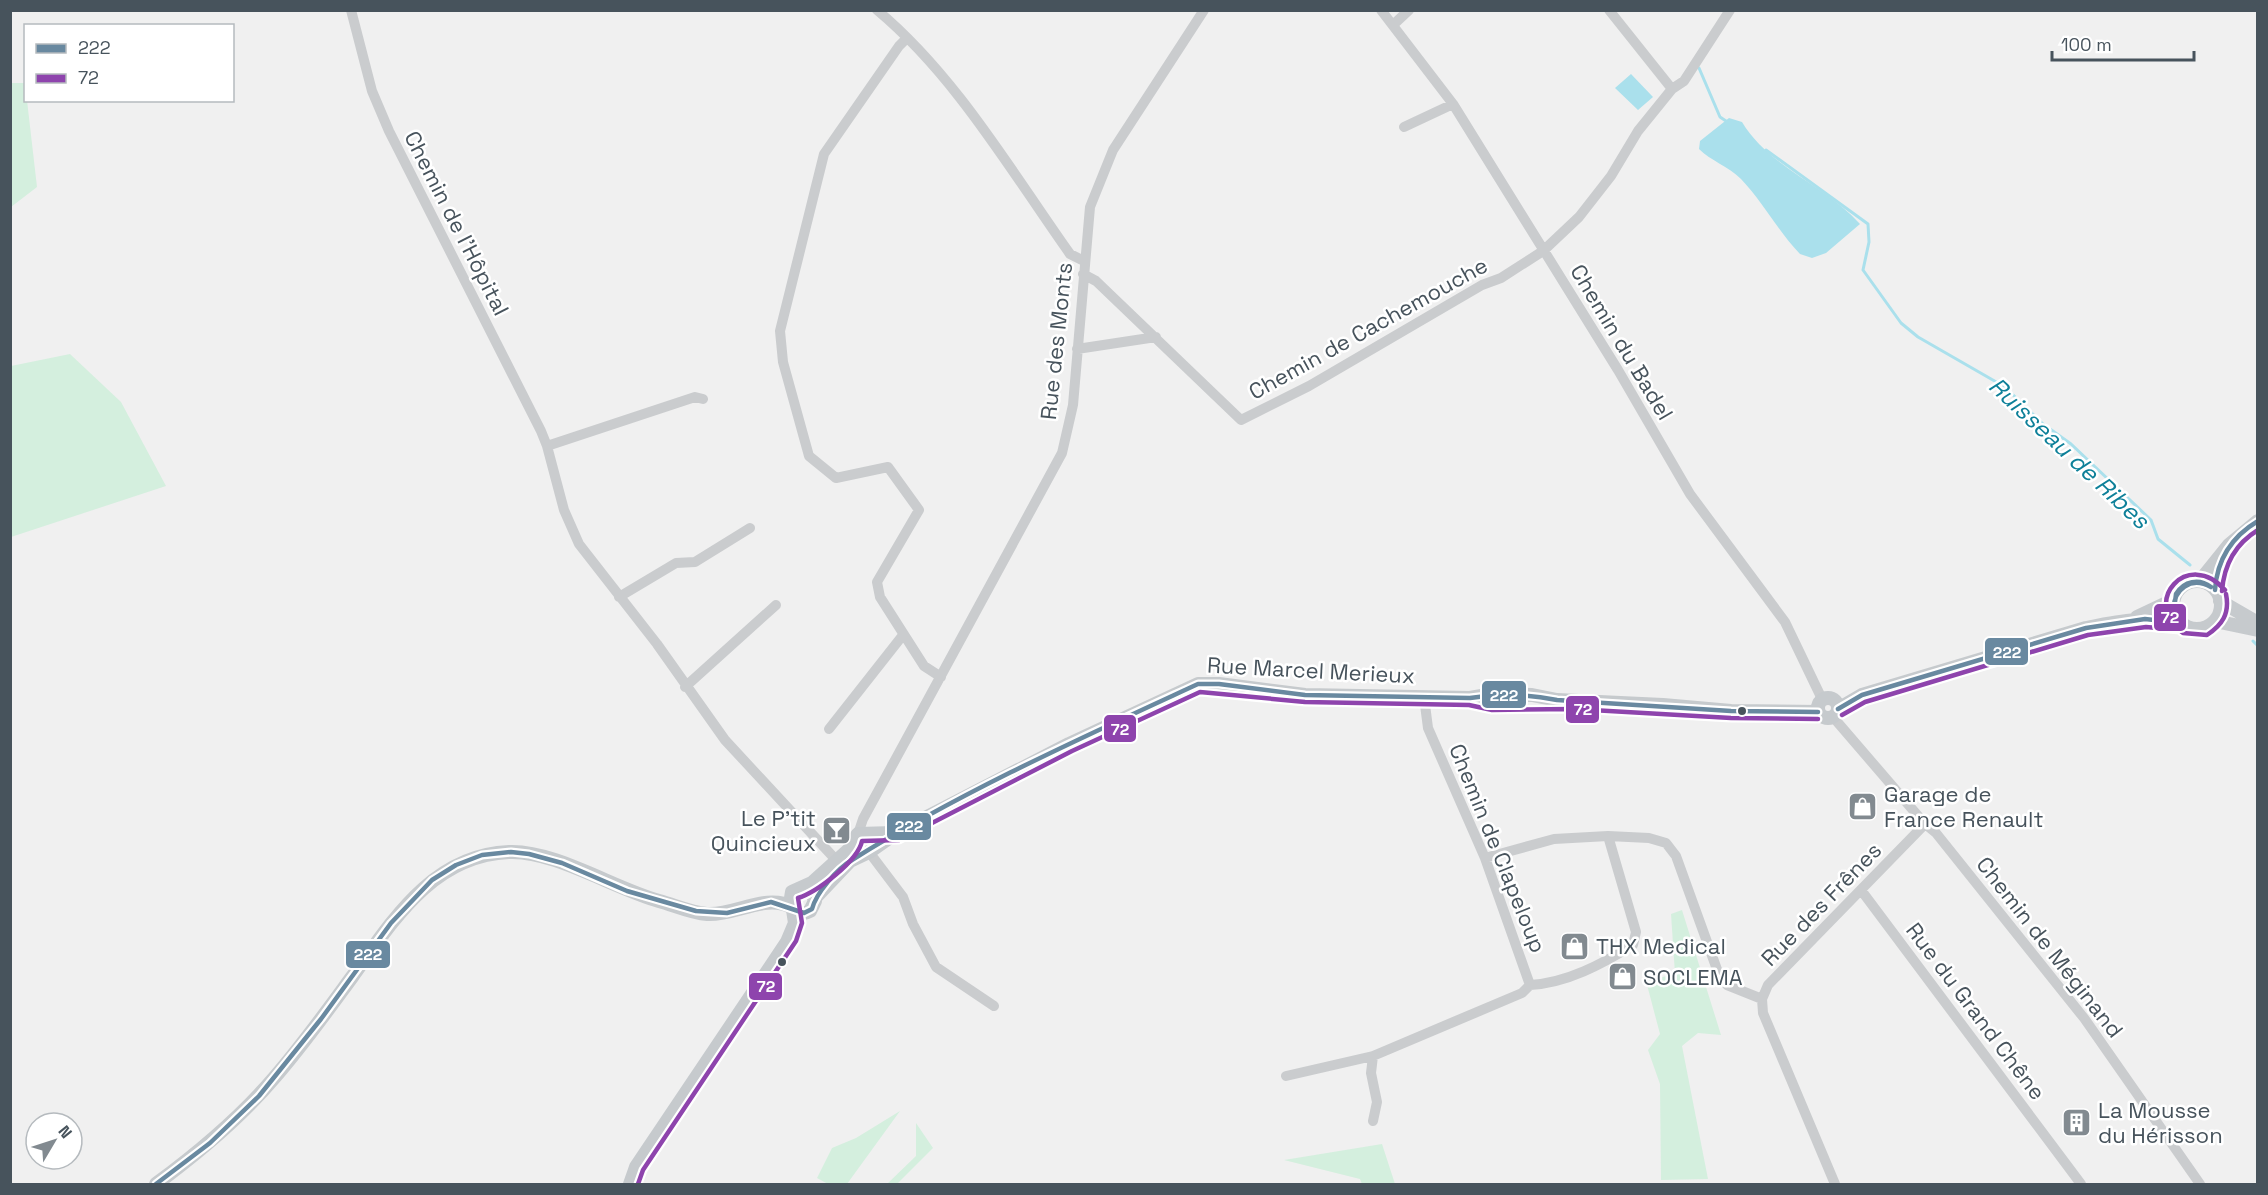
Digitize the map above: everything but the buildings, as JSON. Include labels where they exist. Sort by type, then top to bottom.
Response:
[{"type":"main road","points":[[2126,621],[2174,600],[2185,584],[2200,581],[2226,549],[2258,520]]},
{"type":"main road","points":[[1835,713],[1862,695],[2086,628],[2126,621],[2166,619],[2196,629],[2204,628],[2214,621],[2218,596],[2215,575],[2226,549]]},
{"type":"main road","points":[[2200,581],[2258,623]]},
{"type":"main road","points":[[2174,600],[2174,613],[2181,623]]},
{"type":"main road","points":[[2214,621],[2258,630]]},
{"type":"main road","name":"Rue Marcel Merieux","points":[[762,904],[776,894],[798,890],[865,843],[896,833],[1069,744],[1198,684],[1219,684],[1305,695],[1470,698],[1493,694],[1522,695],[1557,700],[1754,712],[1820,705],[1822,717],[1835,713]]},
{"type":"main road","name":"Rue Marcel Merieux","points":[[815,898],[865,843]]},
{"type":"main road","points":[[156,1185],[257,1097],[326,1012],[400,911],[423,887],[451,868],[483,855],[510,852],[538,854],[640,896],[706,914],[729,912],[762,904],[785,903],[797,910],[814,907],[815,898],[810,890],[798,890],[789,901],[797,910]]},
{"type":"main road","points":[[630,1185],[641,1161],[789,938],[797,910]]},
{"type":"street","name":"Chemin de l'Hôpital","points":[[351,10],[372,91],[389,131],[547,446],[564,510],[579,544],[657,644],[685,687],[725,740],[837,861]]},
{"type":"street","points":[[877,10],[907,38],[965,108],[1070,254],[1084,261]]},
{"type":"street","name":"Rue des Monts","points":[[865,843],[868,813],[1062,453],[1073,405],[1090,207],[1113,150],[1204,10]]},
{"type":"street","name":"Chemin du Badel","points":[[1381,10],[1453,104],[1618,370],[1690,494],[1785,622],[1820,705]]},
{"type":"street","points":[[1393,26],[1409,10]]},
{"type":"street","points":[[1608,10],[1672,89]]},
{"type":"street","points":[[1543,251],[1579,217],[1611,176],[1638,131],[1672,89],[1684,81],[1730,10]]},
{"type":"street","points":[[907,38],[899,46],[824,154],[780,331],[783,362],[809,456],[836,478],[888,467],[919,510],[877,582],[880,597],[903,635],[924,666],[941,677]]},
{"type":"street","points":[[1404,127],[1453,104]]},
{"type":"street","name":"Chemin de Cachemouche","points":[[1083,274],[1096,281],[1241,420],[1309,386],[1543,251]]},
{"type":"street","points":[[1077,349],[1155,337]]},
{"type":"street","points":[[547,446],[695,397],[703,399]]},
{"type":"street","points":[[619,597],[676,563],[694,562],[750,528]]},
{"type":"street","points":[[685,687],[776,605]]},
{"type":"street","points":[[829,729],[903,635]]},
{"type":"street","name":"Chemin de Clapeloup","points":[[1286,1076],[1373,1056],[1522,993],[1530,986],[1485,858],[1428,728],[1424,697]]},
{"type":"street","name":"Chemin de Méginand","points":[[1835,713],[1925,824],[1936,833],[2084,1018],[2200,1185]]},
{"type":"street","name":"Rue des Frênes","points":[[1835,1185],[1763,1013],[1762,999],[1768,985],[1925,824]]},
{"type":"street","points":[[1485,858],[1554,839],[1608,836],[1649,838],[1666,843],[1676,856],[1719,975],[1727,985],[1762,999]]},
{"type":"street","points":[[1530,986],[1564,979],[1614,957],[1633,945],[1636,932],[1608,836]]},
{"type":"street","points":[[865,843],[903,897],[913,924],[936,967],[994,1006]]},
{"type":"street","name":"Rue du Grand Chêne","points":[[1861,890],[2081,1185]]},
{"type":"street","points":[[1373,1056],[1371,1073],[1377,1102],[1373,1121]]},
{"type":"green space","points":[[11,83],[24,83],[24,102],[27,102],[37,187],[11,207]]},
{"type":"green space","points":[[70,354],[121,402],[166,486],[11,537],[11,366]]},
{"type":"green space","points":[[1682,910],[1721,1035],[1698,1033],[1682,1046],[1708,1179],[1661,1180],[1660,1084],[1648,1050],[1660,1034],[1646,981],[1675,974],[1671,914]]},
{"type":"green space","points":[[900,1111],[847,1184],[828,1184],[817,1178],[832,1148],[856,1138]]},
{"type":"green space","points":[[916,1123],[933,1148],[897,1184],[887,1184],[916,1156]]},
{"type":"green space","points":[[1382,1144],[1395,1184],[1362,1184],[1360,1179],[1284,1160]]},
{"type":"water","points":[[1631,74],[1653,97],[1638,110],[1615,88]]},
{"type":"water","points":[[1729,118],[1742,122],[1753,138],[1782,164],[1831,198],[1860,224],[1826,253],[1812,258],[1800,254],[1741,179],[1699,149],[1700,141]]},
{"type":"waterway","name":"Ruisseau de Ribes","points":[[1699,68],[1720,117],[1729,123]]},
{"type":"waterway","name":"Ruisseau de Ribes","points":[[1766,150],[1868,224],[1869,242],[1863,270],[1901,323],[1918,337],[2005,387],[2043,424],[2071,444],[2151,520],[2158,539],[2190,565]]},
{"type":"waterway","name":"Ruisseau de Ribes","points":[[2253,641],[2258,646]]},
{"type":"transit line","name":"222","points":[[2215,590],[2219,568],[2227,550],[2240,534],[2258,521]]},
{"type":"transit line","name":"72","points":[[2222,591],[2225,572],[2232,556],[2243,542],[2258,530]]},
{"type":"transit line","name":"72","points":[[2225,590],[2211,579],[2197,575],[2184,577],[2174,584],[2168,595],[2166,607],[2171,621],[2183,633],[2207,635],[2224,618],[2227,607],[2226,594]]},
{"type":"transit line","name":"222","points":[[2174,610],[2176,594],[2183,586],[2192,582],[2202,582],[2211,587]]},
{"type":"transit line","name":"222","points":[[2174,610],[2177,596],[2185,587],[2197,583],[2211,587]]},
{"type":"transit line","name":"222","points":[[1838,709],[1862,695],[2086,628],[2145,619],[2181,623]]},
{"type":"transit line","name":"72","points":[[1842,715],[1865,702],[2088,635],[2146,627],[2180,630]]},
{"type":"transit line","name":"222","points":[[156,1184],[210,1143],[259,1096],[321,1019],[391,923],[432,880],[456,865],[482,855],[511,852],[529,854],[562,863],[627,891],[696,911],[727,913],[771,902],[804,913],[812,909],[822,889],[840,869],[893,835],[1022,767],[1198,684],[1219,684],[1305,695],[1470,698],[1514,695],[1557,700],[1731,711],[1818,712]]},
{"type":"transit line","name":"72","points":[[638,1184],[643,1170],[796,941],[802,923],[798,898],[836,875],[853,858],[862,841],[899,840],[1072,751],[1200,692],[1305,702],[1469,705],[1492,710],[1574,709],[1731,718],[1818,719]]},
{"type":"place","name":"Garage de France Renault","points":[[1863,807]]},
{"type":"place","name":"Le P'tit Quincieux","points":[[837,831]]},
{"type":"place","name":"THX Medical","points":[[1575,946]]},
{"type":"place","name":"SOCLEMA","points":[[1622,977]]},
{"type":"place","name":"La Mousse du Hérisson","points":[[2077,1123]]}]
